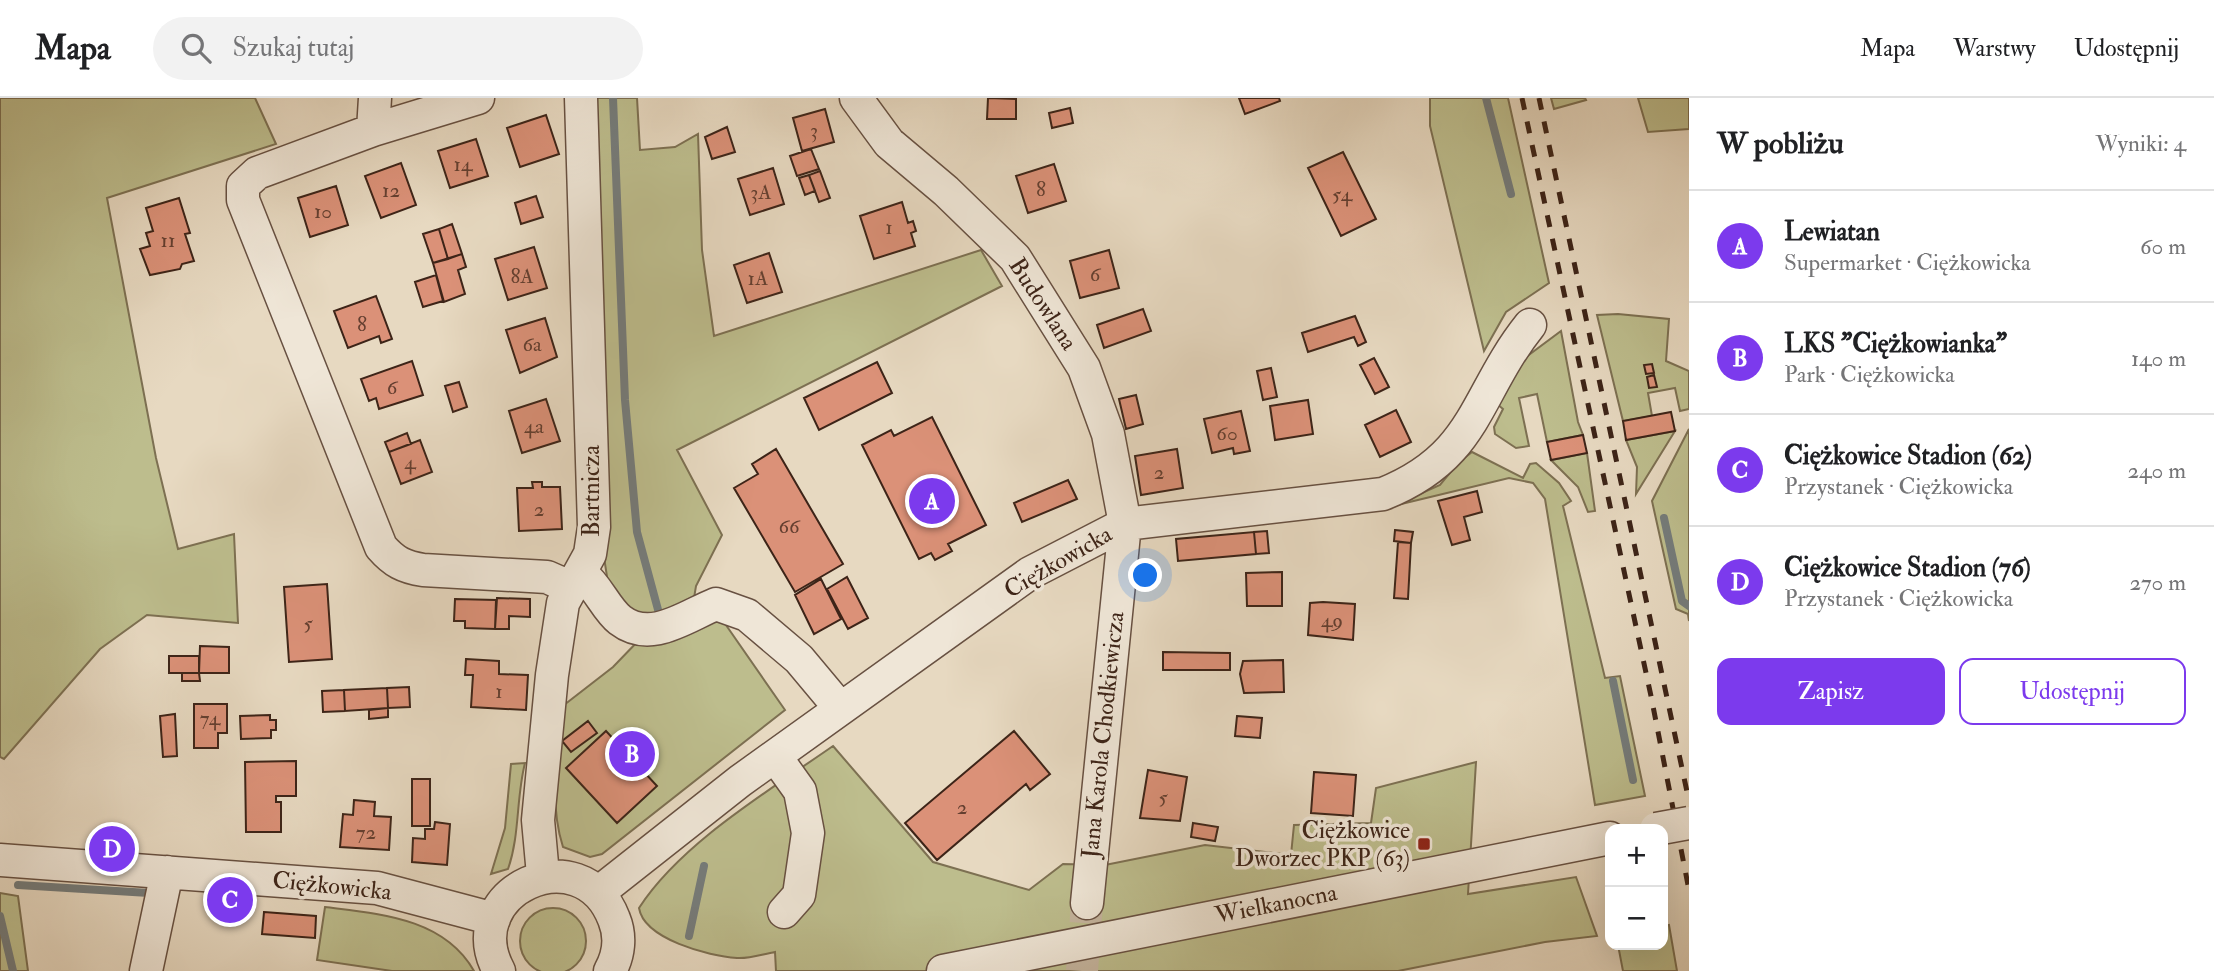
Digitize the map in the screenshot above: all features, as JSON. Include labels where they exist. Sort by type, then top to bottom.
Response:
[{"type":"street","points":[[373,130],[375,98]]},
{"type":"street","points":[[478,98],[373,130],[257,173],[247,179],[243,193],[382,547],[391,559],[407,568],[547,577],[595,585],[619,619],[643,630],[672,626],[716,604],[747,615],[799,659],[840,708]]},
{"type":"street","name":"Bartnicza","points":[[543,876],[538,820],[552,675],[564,603],[590,554],[594,527],[581,98]]},
{"type":"street","name":"Budowlana","points":[[856,98],[889,143],[946,191],[1015,258],[1084,368],[1108,434],[1125,524]]},
{"type":"street","name":"Ciężkowicka","points":[[598,893],[646,853],[775,756],[1030,573],[1125,524],[1383,494],[1409,483],[1428,471],[1464,435],[1515,345],[1531,326]]},
{"type":"street","name":"Jana Karola Chodkiewicza","points":[[1087,903],[1125,524]]},
{"type":"street","points":[[775,756],[800,791],[808,832],[799,895],[784,912]]},
{"type":"street","points":[[1668,827],[1689,823]]},
{"type":"street","name":"Wielkanocna","points":[[943,971],[1605,839]]},
{"type":"street","name":"Ciężkowicka","points":[[1,860],[377,888],[494,919]]},
{"type":"street","points":[[146,971],[167,872]]},
{"type":"street","points":[[499,971],[490,944],[494,919],[514,890],[543,876],[579,881],[598,893],[610,908],[617,927],[619,969]]},
{"type":"green space","points":[[0,98],[255,98],[276,144],[107,198],[156,458],[178,549],[234,534],[238,623],[147,615],[100,649],[4,759],[0,757]]},
{"type":"green space","points":[[596,98],[637,98],[640,150],[675,147],[698,134],[702,250],[714,336],[981,250],[1002,286],[677,450],[722,535],[696,586],[693,604],[675,618],[630,617],[608,583],[603,551]]},
{"type":"green space","points":[[1430,98],[1508,98],[1549,283],[1506,312],[1484,351],[1430,126]]},
{"type":"green space","points":[[1551,98],[1585,98],[1586,100],[1554,109]]},
{"type":"green space","points":[[1638,98],[1689,98],[1689,129],[1648,132]]},
{"type":"green space","points":[[1618,314],[1669,319],[1666,361],[1689,371],[1689,409],[1680,411],[1675,388],[1648,393],[1652,416],[1623,421],[1597,315]]},
{"type":"green space","points":[[1561,331],[1578,422],[1583,435],[1547,442],[1537,394],[1519,398],[1529,446],[1516,448],[1495,434],[1494,427],[1503,409],[1497,404],[1522,360]]},
{"type":"green space","points":[[1689,429],[1689,621],[1688,614],[1676,609],[1652,501]]},
{"type":"green space","points":[[1675,431],[1636,494],[1637,467],[1626,440]]},
{"type":"green space","points":[[1472,452],[1523,478],[1530,464],[1536,463],[1559,483],[1571,501],[1563,506],[1605,678],[1620,676],[1645,796],[1595,805],[1545,499],[1533,483],[1509,478],[1393,506],[1440,485],[1458,463]]},
{"type":"green space","points":[[1587,453],[1595,511],[1588,512],[1578,487],[1551,460]]},
{"type":"green space","points":[[719,615],[785,710],[602,854],[590,857],[563,847],[555,795],[556,758],[564,705],[613,667],[642,637]]},
{"type":"green space","points":[[833,746],[933,862],[1029,890],[1063,864],[1105,865],[1205,845],[1291,855],[1294,825],[1371,823],[1376,788],[1476,762],[1468,894],[1576,877],[1597,936],[1545,942],[1398,971],[776,971],[775,952],[746,958],[725,957],[679,944],[652,929],[643,919],[639,908],[678,861],[728,819]]},
{"type":"green space","points":[[525,763],[512,856],[508,869],[491,874],[505,828],[511,764]]},
{"type":"green space","points":[[0,893],[18,896],[28,971],[0,971]]},
{"type":"green space","points":[[325,907],[388,916],[428,929],[461,953],[474,971],[392,971],[317,960]]},
{"type":"green space","points":[[553,908],[566,911],[576,918],[585,935],[585,947],[580,959],[562,972],[544,972],[535,968],[523,954],[520,941],[523,928],[530,918],[540,911]]},
{"type":"green space","points":[[1668,925],[1677,971],[1623,971],[1619,950],[1668,950]]},
{"type":"building","points":[[988,98],[1016,99],[1016,119],[987,119]]},
{"type":"building","points":[[1239,98],[1279,98],[1280,101],[1245,114]]},
{"type":"building","points":[[1070,108],[1073,123],[1052,128],[1049,113]]},
{"type":"building","points":[[825,109],[834,142],[802,151],[793,118]]},
{"type":"building","points":[[546,115],[559,154],[520,167],[507,128]]},
{"type":"building","points":[[727,127],[735,152],[712,159],[705,137]]},
{"type":"building","points":[[476,139],[488,176],[450,188],[438,151]]},
{"type":"building","points":[[811,149],[819,169],[797,176],[790,156]]},
{"type":"building","points":[[1343,152],[1376,219],[1341,236],[1308,168]]},
{"type":"building","points":[[401,163],[416,205],[381,218],[365,176]]},
{"type":"building","points":[[1054,164],[1066,201],[1028,213],[1016,176]]},
{"type":"building","points":[[773,168],[784,204],[750,215],[738,179]]},
{"type":"building","points":[[820,171],[830,198],[819,202],[809,175]]},
{"type":"building","points":[[809,175],[815,191],[805,195],[799,178]]},
{"type":"building","points":[[336,186],[348,225],[310,237],[298,198]]},
{"type":"building","points":[[536,196],[543,217],[521,224],[515,203]]},
{"type":"building","points":[[179,198],[190,233],[185,234],[194,261],[182,264],[180,269],[150,275],[140,249],[150,246],[146,233],[153,231],[146,208]]},
{"type":"building","points":[[902,202],[908,223],[913,221],[916,231],[911,233],[915,246],[874,259],[860,216]]},
{"type":"building","points":[[452,224],[462,254],[448,259],[439,229]]},
{"type":"building","points":[[439,229],[448,259],[433,263],[423,234]]},
{"type":"building","points":[[534,247],[547,288],[508,300],[495,259]]},
{"type":"building","points":[[1109,250],[1119,288],[1080,298],[1070,261]]},
{"type":"building","points":[[769,253],[782,292],[747,303],[734,265]]},
{"type":"building","points":[[462,254],[466,267],[458,270],[465,294],[444,302],[433,263]]},
{"type":"building","points":[[436,275],[443,301],[423,307],[415,282]]},
{"type":"building","points":[[376,296],[392,339],[381,343],[379,336],[348,348],[334,311]]},
{"type":"building","points":[[1143,309],[1151,331],[1104,348],[1097,325]]},
{"type":"building","points":[[1355,316],[1366,342],[1358,346],[1354,337],[1308,352],[1302,333]]},
{"type":"building","points":[[545,318],[557,357],[520,373],[506,330]]},
{"type":"building","points":[[1374,358],[1389,387],[1375,394],[1360,365]]},
{"type":"building","points":[[412,361],[423,395],[379,409],[376,398],[369,401],[361,379]]},
{"type":"building","points":[[877,362],[892,393],[819,430],[804,398]]},
{"type":"building","points":[[1652,364],[1654,373],[1646,374],[1644,365]]},
{"type":"building","points":[[1271,368],[1277,397],[1263,400],[1257,371]]},
{"type":"building","points":[[1654,375],[1657,387],[1649,388],[1647,377]]},
{"type":"building","points":[[459,382],[467,407],[453,412],[445,386]]},
{"type":"building","points":[[1136,395],[1143,424],[1126,429],[1119,399]]},
{"type":"building","points":[[546,399],[560,441],[522,453],[509,411]]},
{"type":"building","points":[[1308,400],[1313,434],[1275,440],[1270,406]]},
{"type":"building","points":[[1396,410],[1411,442],[1380,457],[1365,425]]},
{"type":"building","points":[[1241,411],[1250,451],[1234,454],[1233,448],[1212,453],[1204,419]]},
{"type":"building","points":[[1671,412],[1675,431],[1626,440],[1623,421]]},
{"type":"building","points":[[932,417],[986,525],[948,544],[952,551],[935,560],[931,553],[919,559],[862,445],[891,430],[894,436]]},
{"type":"building","points":[[407,433],[411,444],[389,452],[385,442]]},
{"type":"building","points":[[1583,435],[1587,453],[1551,460],[1547,442]]},
{"type":"building","points":[[420,440],[432,472],[401,484],[389,452]]},
{"type":"building","points":[[776,449],[843,564],[795,592],[734,488],[758,474],[752,464]]},
{"type":"building","points":[[1177,449],[1183,488],[1141,495],[1135,456]]},
{"type":"building","points":[[1068,480],[1077,499],[1022,522],[1014,503]]},
{"type":"building","points":[[532,482],[542,482],[542,487],[560,487],[562,529],[519,531],[517,488],[533,488]]},
{"type":"building","points":[[1477,491],[1482,512],[1464,517],[1470,540],[1452,545],[1438,501]]},
{"type":"building","points":[[1395,530],[1413,532],[1411,543],[1394,541]]},
{"type":"building","points":[[1267,531],[1269,553],[1256,554],[1254,532]]},
{"type":"building","points":[[1254,532],[1256,554],[1178,561],[1176,539]]},
{"type":"building","points":[[1398,542],[1411,543],[1408,599],[1394,598]]},
{"type":"building","points":[[1282,572],[1282,606],[1247,606],[1246,573]]},
{"type":"building","points":[[847,577],[868,618],[848,629],[827,589]]},
{"type":"building","points":[[821,579],[841,619],[814,634],[795,595]]},
{"type":"building","points":[[327,584],[332,659],[289,662],[284,587]]},
{"type":"building","points":[[497,598],[530,599],[530,617],[509,616],[509,629],[495,629]]},
{"type":"building","points":[[455,599],[496,600],[495,629],[465,628],[465,621],[454,621]]},
{"type":"building","points":[[1310,603],[1355,604],[1353,640],[1308,635]]},
{"type":"building","points":[[200,646],[229,647],[229,673],[199,673]]},
{"type":"building","points":[[1163,652],[1230,653],[1230,670],[1163,670]]},
{"type":"building","points":[[169,656],[199,656],[199,673],[169,673]]},
{"type":"building","points":[[466,659],[499,661],[499,674],[528,675],[526,710],[471,707],[473,675],[465,675]]},
{"type":"building","points":[[1283,660],[1284,692],[1244,693],[1240,674],[1243,661]]},
{"type":"building","points":[[182,673],[199,673],[200,681],[182,681]]},
{"type":"building","points":[[409,687],[410,707],[388,708],[387,688]]},
{"type":"building","points":[[387,688],[388,708],[345,711],[344,690]]},
{"type":"building","points":[[344,690],[345,711],[323,712],[322,691]]},
{"type":"building","points":[[194,704],[227,704],[227,733],[218,733],[218,748],[194,748]]},
{"type":"building","points":[[388,708],[388,717],[369,719],[369,710]]},
{"type":"building","points":[[175,714],[177,756],[163,757],[160,716]]},
{"type":"building","points":[[270,715],[270,720],[276,720],[276,730],[271,730],[271,738],[241,739],[240,716]]},
{"type":"building","points":[[1237,716],[1262,718],[1260,738],[1235,736]]},
{"type":"building","points":[[588,721],[597,733],[571,752],[562,741]]},
{"type":"building","points":[[606,731],[657,786],[617,823],[566,768]]},
{"type":"building","points":[[1014,731],[1050,774],[1030,790],[1026,784],[937,860],[905,823]]},
{"type":"building","points":[[296,761],[296,796],[276,796],[276,802],[281,802],[281,832],[246,832],[245,762]]},
{"type":"building","points":[[1148,770],[1187,777],[1180,821],[1140,818]]},
{"type":"building","points":[[1314,772],[1356,775],[1353,816],[1311,813]]},
{"type":"building","points":[[412,779],[430,779],[430,826],[412,826]]},
{"type":"building","points":[[354,800],[375,802],[374,816],[391,817],[389,850],[340,847],[343,814],[353,815]]},
{"type":"building","points":[[435,822],[450,824],[447,865],[412,862],[413,838],[425,839],[425,829],[434,829]]},
{"type":"building","points":[[1193,823],[1218,827],[1215,841],[1191,837]]},
{"type":"building","points":[[264,912],[316,916],[315,938],[262,934]]},
{"type":"waterway","points":[[613,98],[625,400],[637,532],[660,617]]},
{"type":"waterway","points":[[1486,98],[1511,194]]},
{"type":"waterway","points":[[1664,518],[1682,601],[1689,606]]},
{"type":"waterway","points":[[1613,681],[1633,780]]},
{"type":"waterway","points":[[689,936],[704,866]]},
{"type":"waterway","points":[[18,885],[149,893]]},
{"type":"waterway","points":[[0,916],[13,971]]},
{"type":"tunnel","points":[[1082,971],[1087,903]]},
{"type":"railway","points":[[1522,98],[1651,696],[1689,890]]},
{"type":"railway","points":[[1539,98],[1689,801]]},
{"type":"place","name":"Lewiatan","points":[[932,501]]},
{"type":"place","name":"LKS \"Ciężkowianka\"","points":[[632,754]]},
{"type":"place","name":"Ciężkowice Dworzec PKP (63)","points":[[1424,844]]},
{"type":"place","name":"Ciężkowice Stadion (76)","points":[[112,849]]},
{"type":"place","name":"Ciężkowice Stadion (62)","points":[[230,900]]}]
